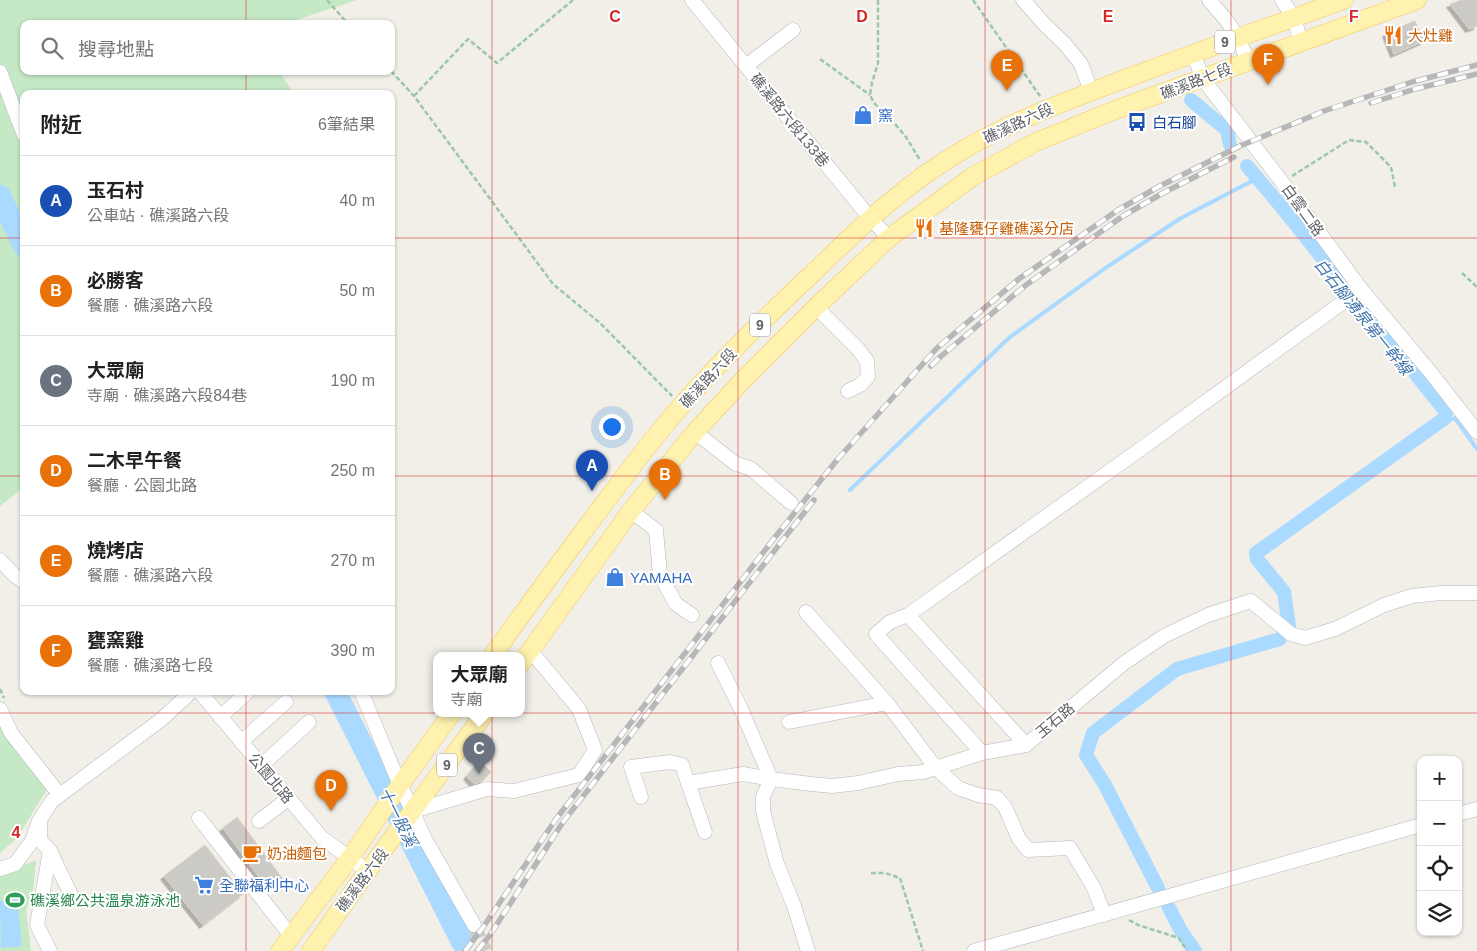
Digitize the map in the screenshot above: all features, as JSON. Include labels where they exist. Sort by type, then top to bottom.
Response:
[{"type":"main road","name":"礁溪路七段","points":[[1099,88],[1344,0]]},
{"type":"main road","name":"礁溪路七段","points":[[1115,110],[1417,0]]},
{"type":"main road","name":"礁溪路六段","points":[[495,652],[606,500],[681,406],[723,361],[870,218],[929,172],[963,150],[1048,108],[1099,88]]},
{"type":"main road","name":"礁溪路六段","points":[[526,656],[631,511],[695,432],[743,380],[816,307],[889,238],[972,177],[1036,142],[1115,110]]},
{"type":"main road","name":"礁溪路六段","points":[[280,951],[350,858],[381,811],[449,717]]},
{"type":"main road","name":"礁溪路六段","points":[[311,951],[482,717]]},
{"type":"street","points":[[697,5],[711,0]]},
{"type":"street","points":[[1023,0],[1065,44],[1099,88]]},
{"type":"street","points":[[1209,0],[1227,21],[1238,38],[1248,61]]},
{"type":"street","points":[[1282,0],[1294,18],[1301,42]]},
{"type":"street","name":"礁溪路六段133巷","points":[[697,5],[870,218],[889,238]]},
{"type":"street","points":[[746,66],[793,30]]},
{"type":"street","name":"白雲二路","points":[[1193,54],[1203,79],[1361,289],[1477,432]]},
{"type":"street","points":[[0,72],[20,124]]},
{"type":"street","points":[[982,753],[876,634],[890,622],[908,615],[1361,289]]},
{"type":"street","points":[[816,307],[867,360],[868,377],[860,386],[848,391]]},
{"type":"street","points":[[695,432],[736,464],[750,468],[791,503]]},
{"type":"street","points":[[631,511],[656,530],[660,574],[676,604],[692,615]]},
{"type":"street","points":[[0,560],[20,579]]},
{"type":"street","name":"玉石路","points":[[688,783],[743,774],[832,786],[858,783],[898,774],[923,772],[982,753],[1026,745],[1124,663],[1164,636],[1208,615],[1251,601],[1291,634],[1305,638],[1335,629],[1384,605],[1412,596],[1441,593],[1477,593]]},
{"type":"street","points":[[806,612],[887,703],[936,768],[958,788],[978,796],[997,798],[1005,807],[1019,839],[1028,850],[1070,848],[1094,888],[1104,915]]},
{"type":"street","points":[[908,615],[1026,745]]},
{"type":"street","points":[[411,814],[487,789],[514,792],[579,775],[595,750],[579,709],[526,656]]},
{"type":"street","points":[[718,663],[741,709],[771,779],[764,797],[763,811],[777,864],[794,906],[808,951]]},
{"type":"street","points":[[0,869],[15,864],[32,841],[40,821],[52,801],[59,794],[162,719],[188,695]]},
{"type":"street","name":"公園北路","points":[[202,695],[322,838],[368,871]]},
{"type":"street","points":[[220,716],[244,695]]},
{"type":"street","points":[[363,695],[398,788],[474,925]]},
{"type":"street","points":[[241,742],[286,702]]},
{"type":"street","points":[[789,722],[887,703]]},
{"type":"street","points":[[0,709],[12,733],[59,794]]},
{"type":"street","points":[[261,766],[309,722]]},
{"type":"street","points":[[641,797],[631,767],[670,762],[682,765],[704,832]]},
{"type":"street","points":[[259,821],[288,799]]},
{"type":"street","points":[[1462,813],[1477,809]]},
{"type":"street","points":[[199,818],[291,936]]},
{"type":"street","points":[[40,821],[40,840],[50,851],[73,899]]},
{"type":"street","points":[[974,951],[1417,826]]},
{"type":"street","points":[[50,851],[37,926],[50,951]]},
{"type":"path","points":[[327,0],[344,20]]},
{"type":"path","points":[[414,96],[468,39],[498,63],[573,0]]},
{"type":"path","points":[[870,95],[878,63],[878,0]]},
{"type":"path","points":[[973,0],[1048,108]]},
{"type":"path","points":[[820,59],[870,95],[874,103],[906,137],[929,172]]},
{"type":"path","points":[[395,75],[414,96],[553,284],[600,323],[681,406]]},
{"type":"path","points":[[1282,182],[1350,140],[1366,142],[1391,167],[1395,186]]},
{"type":"path","points":[[1462,273],[1477,287]]},
{"type":"path","points":[[871,872],[885,873],[900,878],[923,951]]},
{"type":"path","points":[[1122,909],[1124,917],[1138,925],[1179,938],[1187,951]]},
{"type":"green space","points":[[0,0],[357,0],[296,20],[20,20],[20,75],[282,75],[291,90],[20,90],[20,490],[0,506]]},
{"type":"green space","points":[[0,710],[49,786],[17,838],[0,853]]},
{"type":"green space","name":"礁溪鄉公共溫泉游泳池","points":[[36,860],[33,890],[26,910],[31,951],[0,951],[0,875]]},
{"type":"water","points":[[17,899],[22,946],[1,948],[0,901]]},
{"type":"building","points":[[1462,0],[1477,0],[1477,26],[1469,29],[1450,4]]},
{"type":"building","points":[[1415,21],[1424,41],[1394,54],[1386,33]]},
{"type":"building","points":[[480,761],[491,772],[482,781],[474,784],[467,776]]},
{"type":"building","name":"奶油麵包","points":[[237,817],[282,878],[267,888],[223,828]]},
{"type":"building","name":"全聯福利中心","points":[[205,845],[243,894],[203,925],[164,876]]},
{"type":"waterway","points":[[1191,100],[1227,130],[1230,145]]},
{"type":"waterway","points":[[1247,166],[1348,285]]},
{"type":"waterway","name":"白石腳湧泉第一幹線","points":[[1256,176],[1254,180],[1346,296]]},
{"type":"waterway","points":[[850,490],[1010,337],[1104,269],[1181,218],[1254,180]]},
{"type":"waterway","name":"十一股溪","points":[[0,196],[20,238]]},
{"type":"waterway","name":"白石腳湧泉第一幹線","points":[[1350,301],[1447,421],[1455,418],[1477,449]]},
{"type":"waterway","points":[[1289,626],[1284,592],[1257,559],[1256,553],[1445,418],[1446,411],[1361,302]]},
{"type":"waterway","points":[[1257,559],[1447,421]]},
{"type":"waterway","points":[[1158,888],[1105,785],[1086,755],[1093,733],[1177,669],[1280,639]]},
{"type":"waterway","name":"十一股溪","points":[[337,695],[462,942]]},
{"type":"waterway","points":[[1168,906],[1181,931],[1195,951]]},
{"type":"tunnel","points":[[474,925],[485,951]]},
{"type":"railway","points":[[465,951],[556,819],[776,536],[837,460],[937,348],[1020,278],[1118,210],[1158,187],[1240,146],[1324,111],[1412,82],[1477,65]]},
{"type":"railway","points":[[1371,103],[1415,89],[1477,74]]},
{"type":"railway","points":[[931,366],[1026,285],[1123,216],[1163,193],[1234,157]]},
{"type":"railway","points":[[477,951],[490,935],[563,822],[814,500]]},
{"type":"place","name":"大灶雞","points":[[1393,35]]},
{"type":"place","name":"甕窯雞","points":[[1268,85]]},
{"type":"place","name":"燒烤店","points":[[1007,91]]},
{"type":"place","name":"窯","points":[[863,115]]},
{"type":"place","name":"白石腳","points":[[1137,122]]},
{"type":"place","name":"基隆甕仔雞礁溪分店","points":[[924,228]]},
{"type":"place","name":"玉石村","points":[[592,491]]},
{"type":"place","name":"必勝客","points":[[665,500]]},
{"type":"place","name":"YAMAHA","points":[[615,577]]},
{"type":"place","name":"大眾廟","points":[[479,774]]},
{"type":"place","name":"二木早午餐","points":[[331,811]]},
{"type":"place","name":"奶油麵包","points":[[252,853]]},
{"type":"place","name":"全聯福利中心","points":[[204,885]]},
{"type":"place","name":"礁溪鄉公共溫泉游泳池","points":[[15,900]]}]
